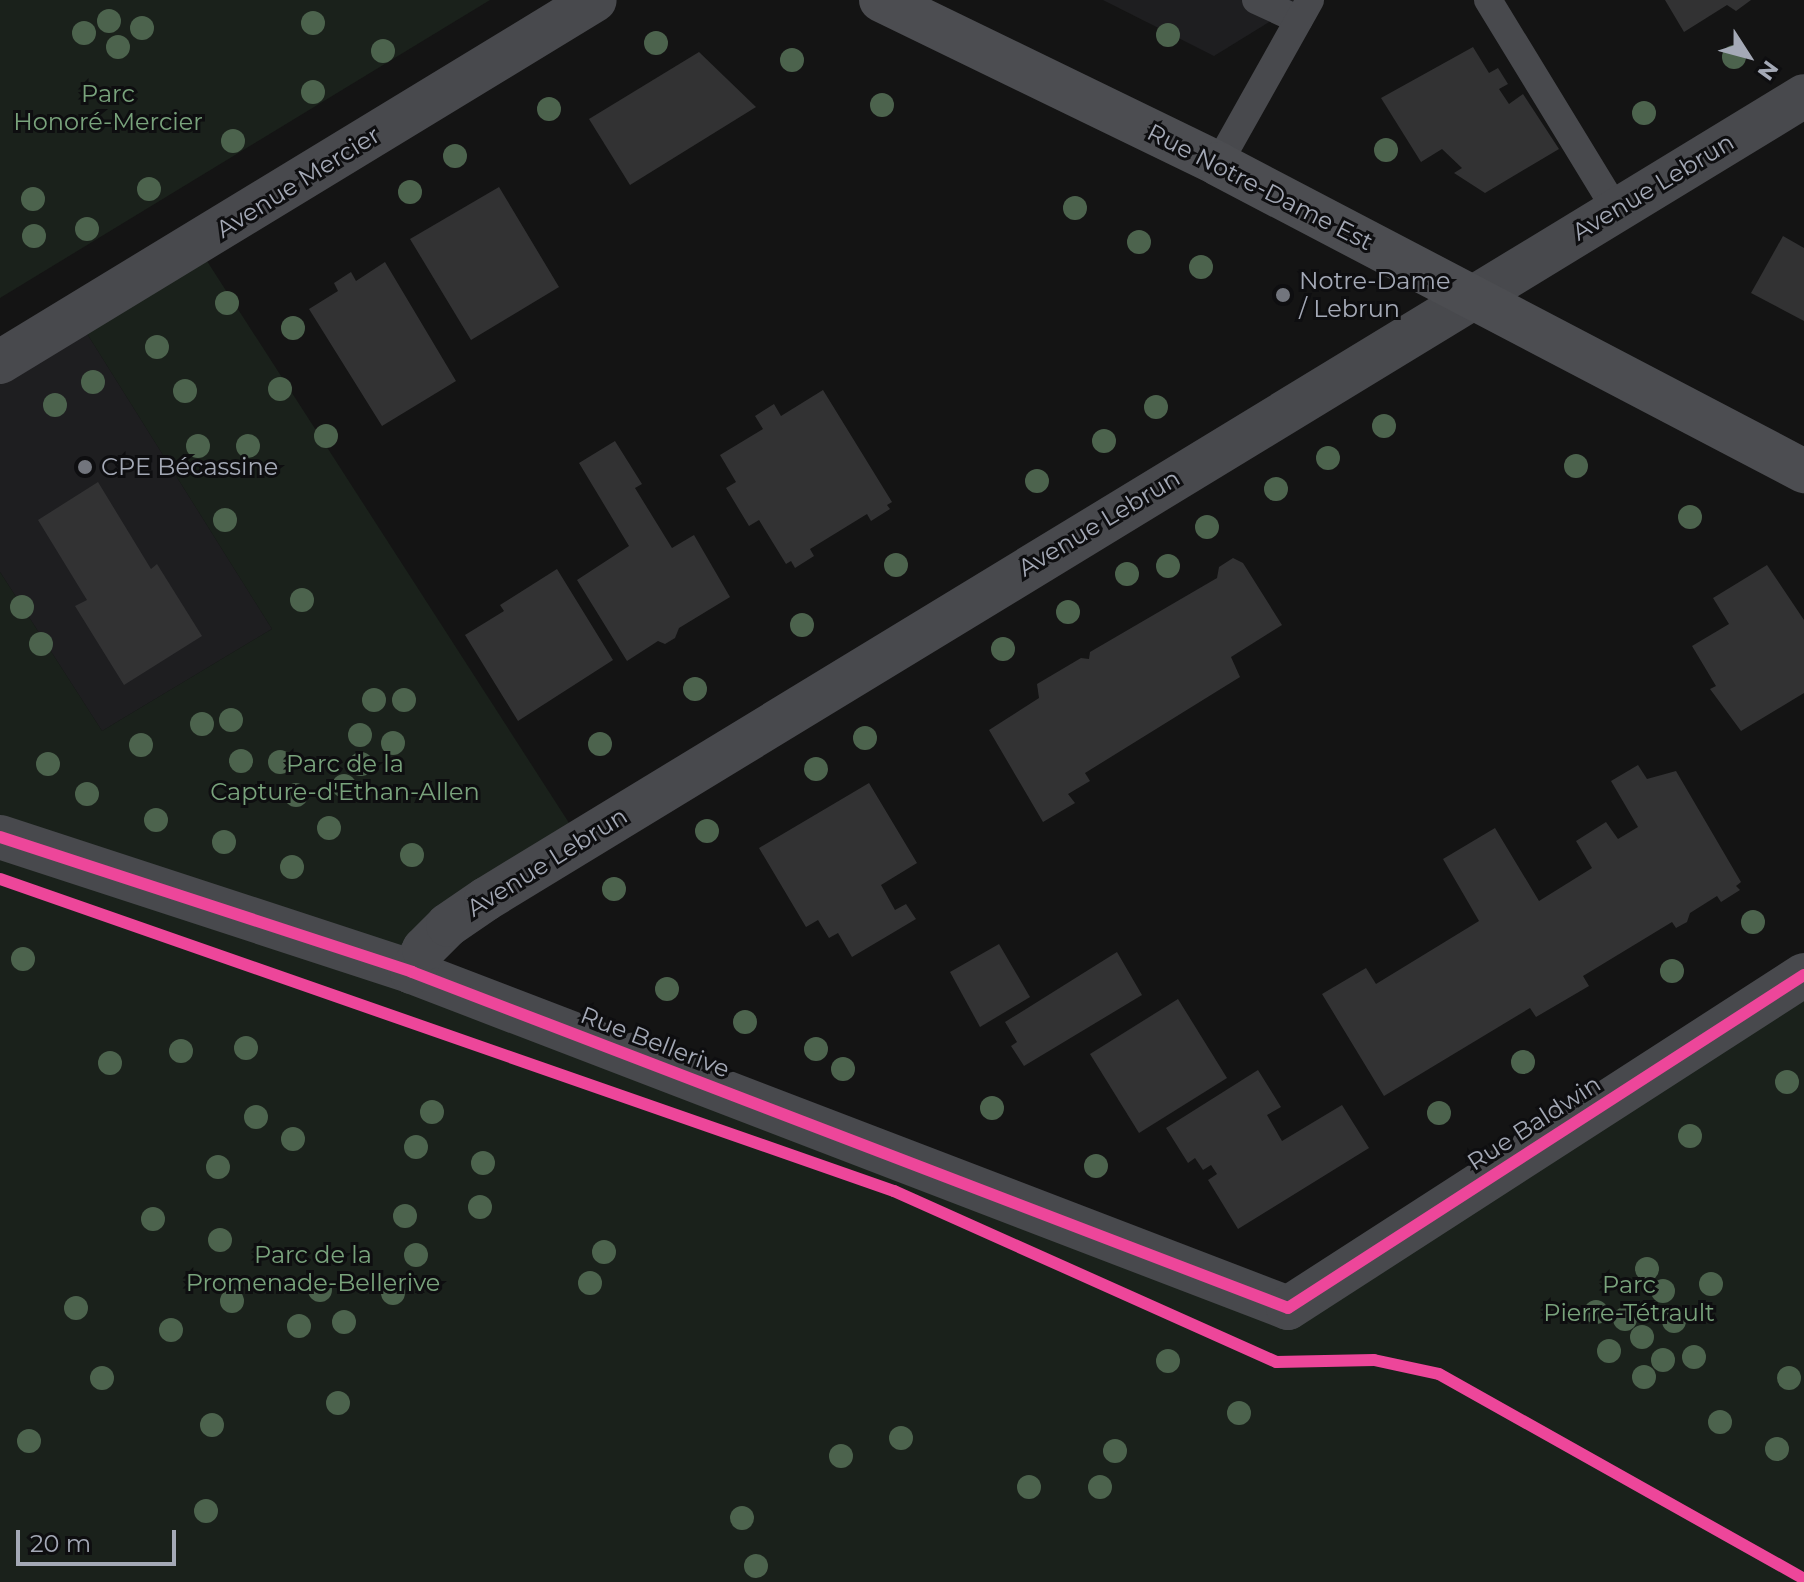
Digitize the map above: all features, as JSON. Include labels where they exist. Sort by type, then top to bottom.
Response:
[{"type":"main road","name":"Rue Notre-Dame Est","points":[[881,0],[1218,164],[1804,471]]},
{"type":"street","name":"Avenue Mercier","points":[[0,362],[595,0]]},
{"type":"street","name":"Avenue Lebrun","points":[[412,972],[424,949],[448,925],[486,899],[1804,96]]},
{"type":"street","name":"Rue Bellerive","points":[[0,837],[412,972],[1288,1308]]},
{"type":"street","name":"Rue Baldwin","points":[[1288,1308],[1804,975]]},
{"type":"lane","points":[[1218,164],[1304,10],[1256,0]]},
{"type":"lane","points":[[1488,0],[1616,210]]},
{"type":"shaded area","points":[[1103,0],[1305,0],[1214,56]]},
{"type":"shaded area","name":"CPE Bécassine","points":[[76,316],[272,629],[102,731],[0,572],[0,362]]},
{"type":"green space","name":"Parc Honoré-Mercier","points":[[0,0],[490,0],[0,298]]},
{"type":"green space","name":"Parc de la Promenade-Bellerive","points":[[196,244],[580,840],[412,971],[1295,1306],[1804,976],[1804,1582],[0,1582],[0,572],[102,731],[272,629],[76,316]]},
{"type":"building","points":[[1665,0],[1751,0],[1736,11],[1727,5],[1684,32]]},
{"type":"building","points":[[1473,47],[1489,73],[1498,68],[1508,84],[1499,89],[1509,104],[1523,94],[1559,149],[1485,193],[1454,173],[1462,168],[1442,149],[1421,162],[1381,98]]},
{"type":"building","points":[[699,52],[756,107],[630,185],[589,119]]},
{"type":"building","points":[[499,187],[559,287],[471,340],[410,239]]},
{"type":"building","points":[[1783,236],[1804,248],[1804,321],[1751,293]]},
{"type":"building","points":[[385,262],[456,381],[382,426],[309,309],[338,291],[334,283],[351,272],[356,281]]},
{"type":"building","points":[[823,390],[892,502],[887,505],[890,509],[871,521],[867,514],[810,549],[814,556],[795,568],[791,561],[786,564],[759,520],[749,526],[726,488],[736,482],[720,455],[763,429],[755,416],[774,404],[781,416]]},
{"type":"building","points":[[615,441],[642,484],[635,488],[672,548],[694,535],[730,597],[679,628],[675,638],[665,644],[658,641],[627,661],[577,580],[629,546],[579,463]]},
{"type":"building","points":[[98,482],[151,569],[157,564],[202,636],[124,685],[75,606],[87,600],[38,520]]},
{"type":"building","points":[[1233,558],[1243,563],[1282,625],[1231,657],[1240,677],[1085,773],[1090,781],[1068,794],[1075,803],[1043,822],[989,730],[1039,698],[1037,684],[1081,658],[1089,659],[1090,652],[1217,578],[1219,567]]},
{"type":"building","points":[[1767,565],[1804,620],[1804,693],[1741,731],[1710,689],[1716,686],[1692,646],[1729,624],[1713,598]]},
{"type":"building","points":[[557,569],[613,660],[518,721],[465,635],[504,611],[500,605]]},
{"type":"building","points":[[1638,765],[1647,779],[1676,771],[1741,882],[1736,886],[1740,890],[1721,902],[1717,896],[1690,913],[1687,922],[1676,928],[1672,922],[1583,976],[1589,986],[1536,1017],[1530,1008],[1384,1096],[1322,994],[1366,968],[1376,984],[1479,921],[1443,859],[1495,828],[1539,901],[1592,868],[1576,841],[1606,822],[1618,839],[1638,827],[1611,781]]},
{"type":"building","points":[[869,783],[917,863],[881,885],[895,910],[906,904],[916,919],[852,957],[838,933],[829,938],[818,920],[806,927],[759,848]]},
{"type":"building","points":[[999,944],[1030,997],[980,1027],[950,972]]},
{"type":"building","points":[[1117,952],[1142,995],[1024,1066],[1011,1046],[1017,1042],[1005,1022]]},
{"type":"building","points":[[1178,999],[1227,1078],[1139,1133],[1090,1054]]},
{"type":"building","points":[[1258,1070],[1281,1107],[1267,1115],[1282,1141],[1342,1105],[1369,1148],[1238,1229],[1208,1180],[1217,1174],[1211,1165],[1203,1170],[1195,1158],[1188,1163],[1166,1128]]},
{"type":"cycle path","points":[[0,837],[412,972],[1288,1308],[1804,975]]},
{"type":"cycle path","points":[[0,879],[894,1191],[1276,1362],[1374,1360],[1439,1374],[1804,1579]]},
{"type":"place","name":"Notre-Dame / Lebrun","points":[[1283,295]]},
{"type":"place","name":"CPE Bécassine","points":[[85,467]]},
{"type":"park label","name":"Parc de la Capture-d'Ethan-Allen","points":[[345,778]]},
{"type":"park label","name":"Parc Pierre-Tétrault","points":[[1629,1299]]}]
